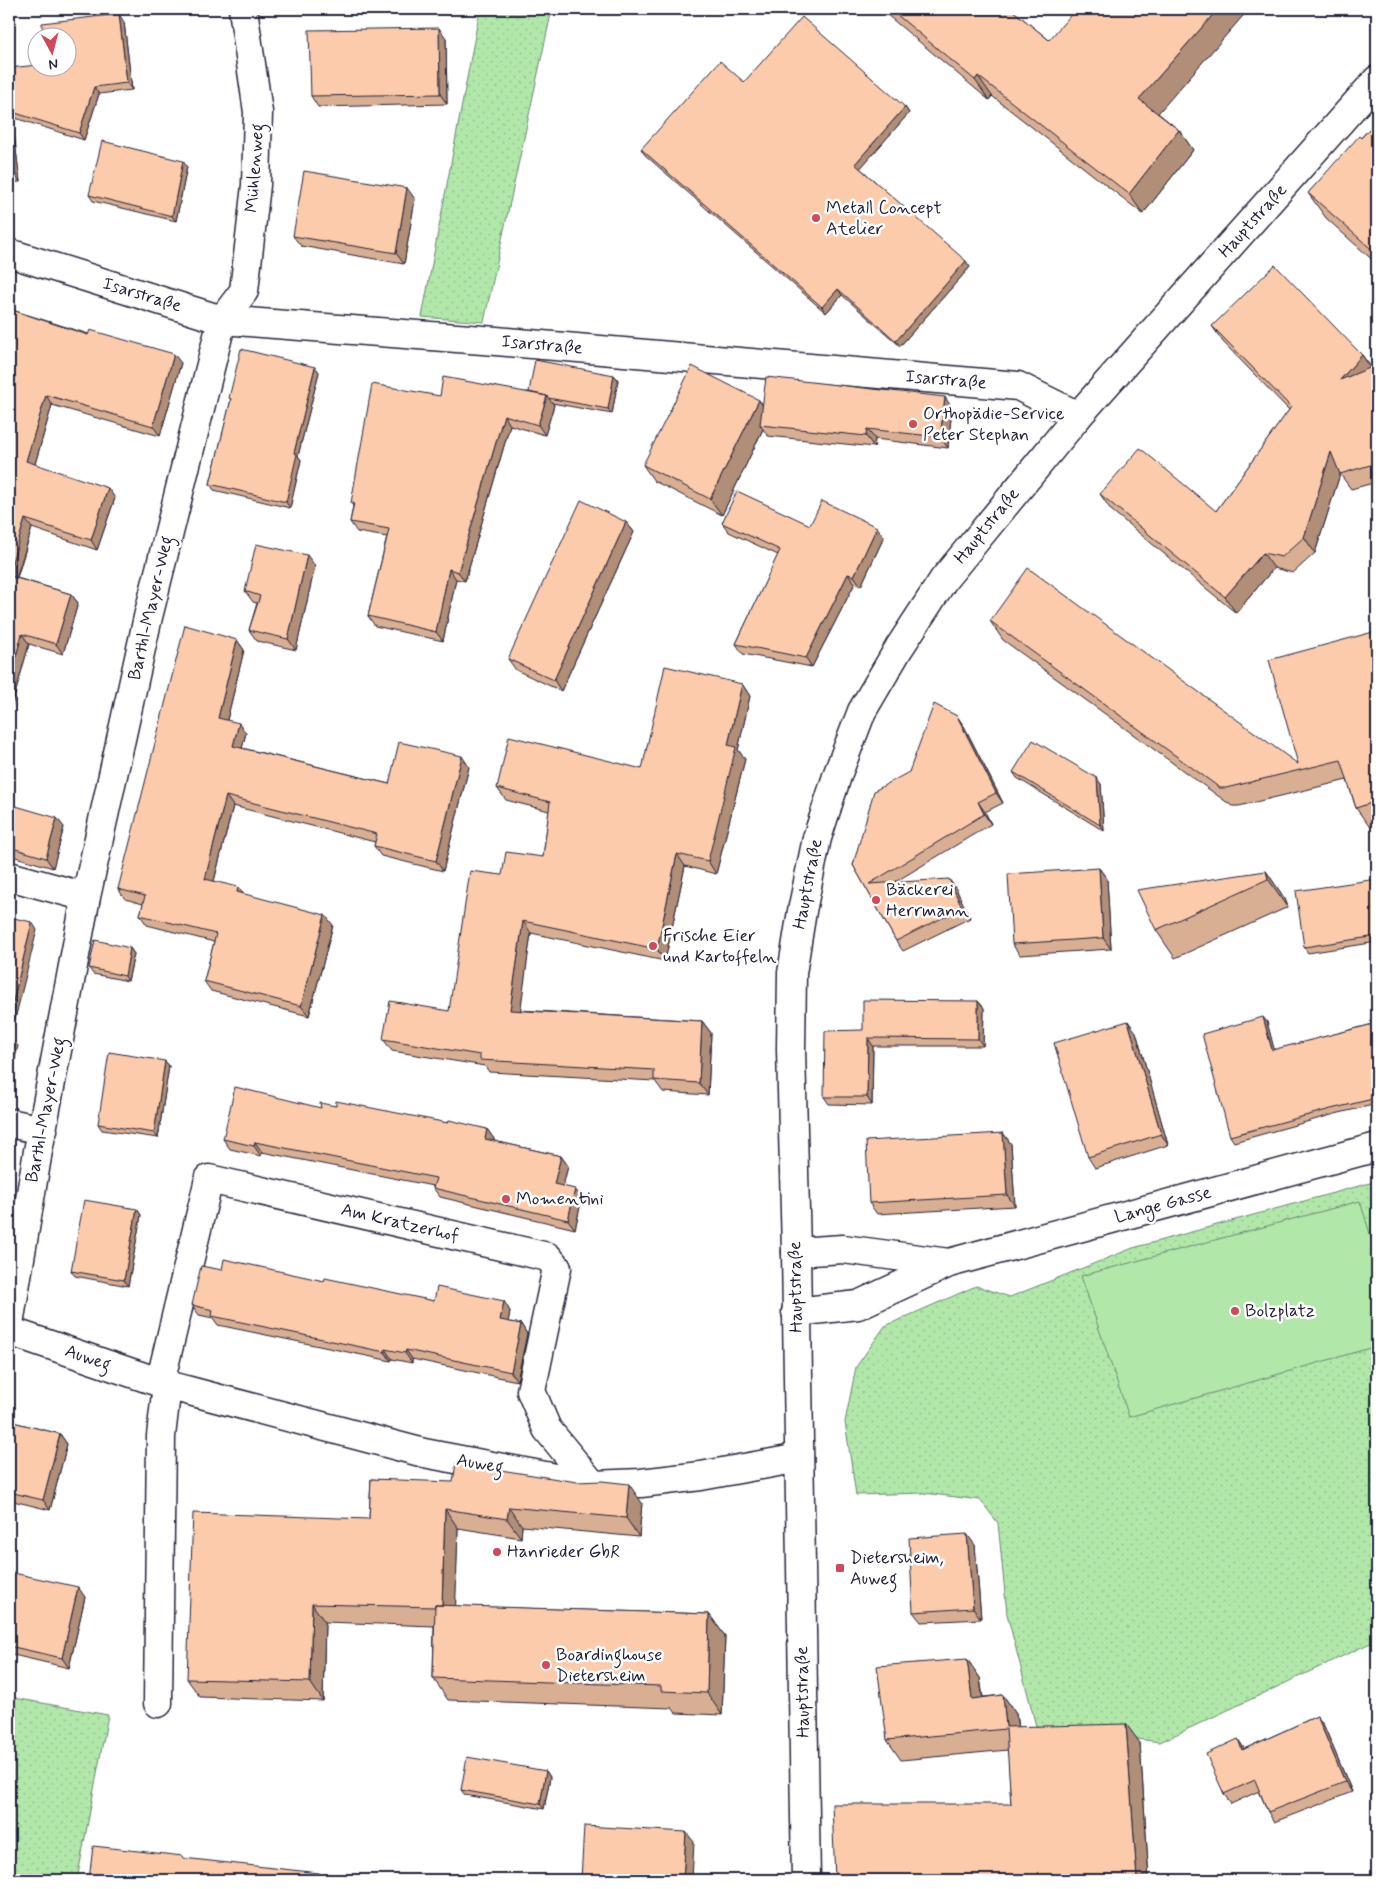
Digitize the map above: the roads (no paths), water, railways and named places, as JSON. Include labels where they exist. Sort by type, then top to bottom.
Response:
[{"type":"street","name":"Mühlenweg","points":[[222,320],[244,291],[256,184],[258,112],[243,9]]},
{"type":"street","name":"Hauptstraße","points":[[806,1880],[791,1049],[792,973],[817,838],[838,773],[862,711],[940,586],[1078,416],[1377,80]]},
{"type":"street","name":"Isarstraße","points":[[9,253],[222,320],[496,341],[1018,386],[1078,416]]},
{"type":"street","name":"Barthl-Mayer-Weg","points":[[9,1324],[86,897],[148,616],[222,320]]},
{"type":"street","points":[[9,876],[86,897]]},
{"type":"street","points":[[9,1123],[43,1130]]},
{"type":"street","name":"Lange Gasse","points":[[796,1312],[858,1304],[948,1263],[1377,1147]]},
{"type":"street","name":"Am Kratzerhof","points":[[164,1384],[209,1179],[548,1257],[557,1268],[531,1391],[547,1429],[593,1485]]},
{"type":"street","name":"Lange Gasse","points":[[796,1252],[842,1249],[948,1263]]},
{"type":"street","name":"Auweg","points":[[9,1331],[164,1384],[424,1454],[593,1485],[642,1483],[701,1476],[799,1458]]},
{"type":"street","points":[[158,1703],[161,1436],[164,1384]]},
{"type":"place","name":"Metall Concept Atelier","points":[[816,218]]},
{"type":"place","name":"Orthopädie-Service Peter Stephan","points":[[913,424]]},
{"type":"place","name":"Bäckerei Herrmann","points":[[876,900]]},
{"type":"place","name":"Frische Eier und Kartoffeln","points":[[653,946]]},
{"type":"place","name":"Momentini","points":[[506,1199]]},
{"type":"place","name":"Bolzplatz","points":[[1235,1311]]},
{"type":"place","name":"Hanrieder GbR","points":[[497,1552]]},
{"type":"place","name":"Dietersheim, Auweg","points":[[840,1568]]},
{"type":"place","name":"Boardinghouse Dietersheim","points":[[546,1665]]}]
